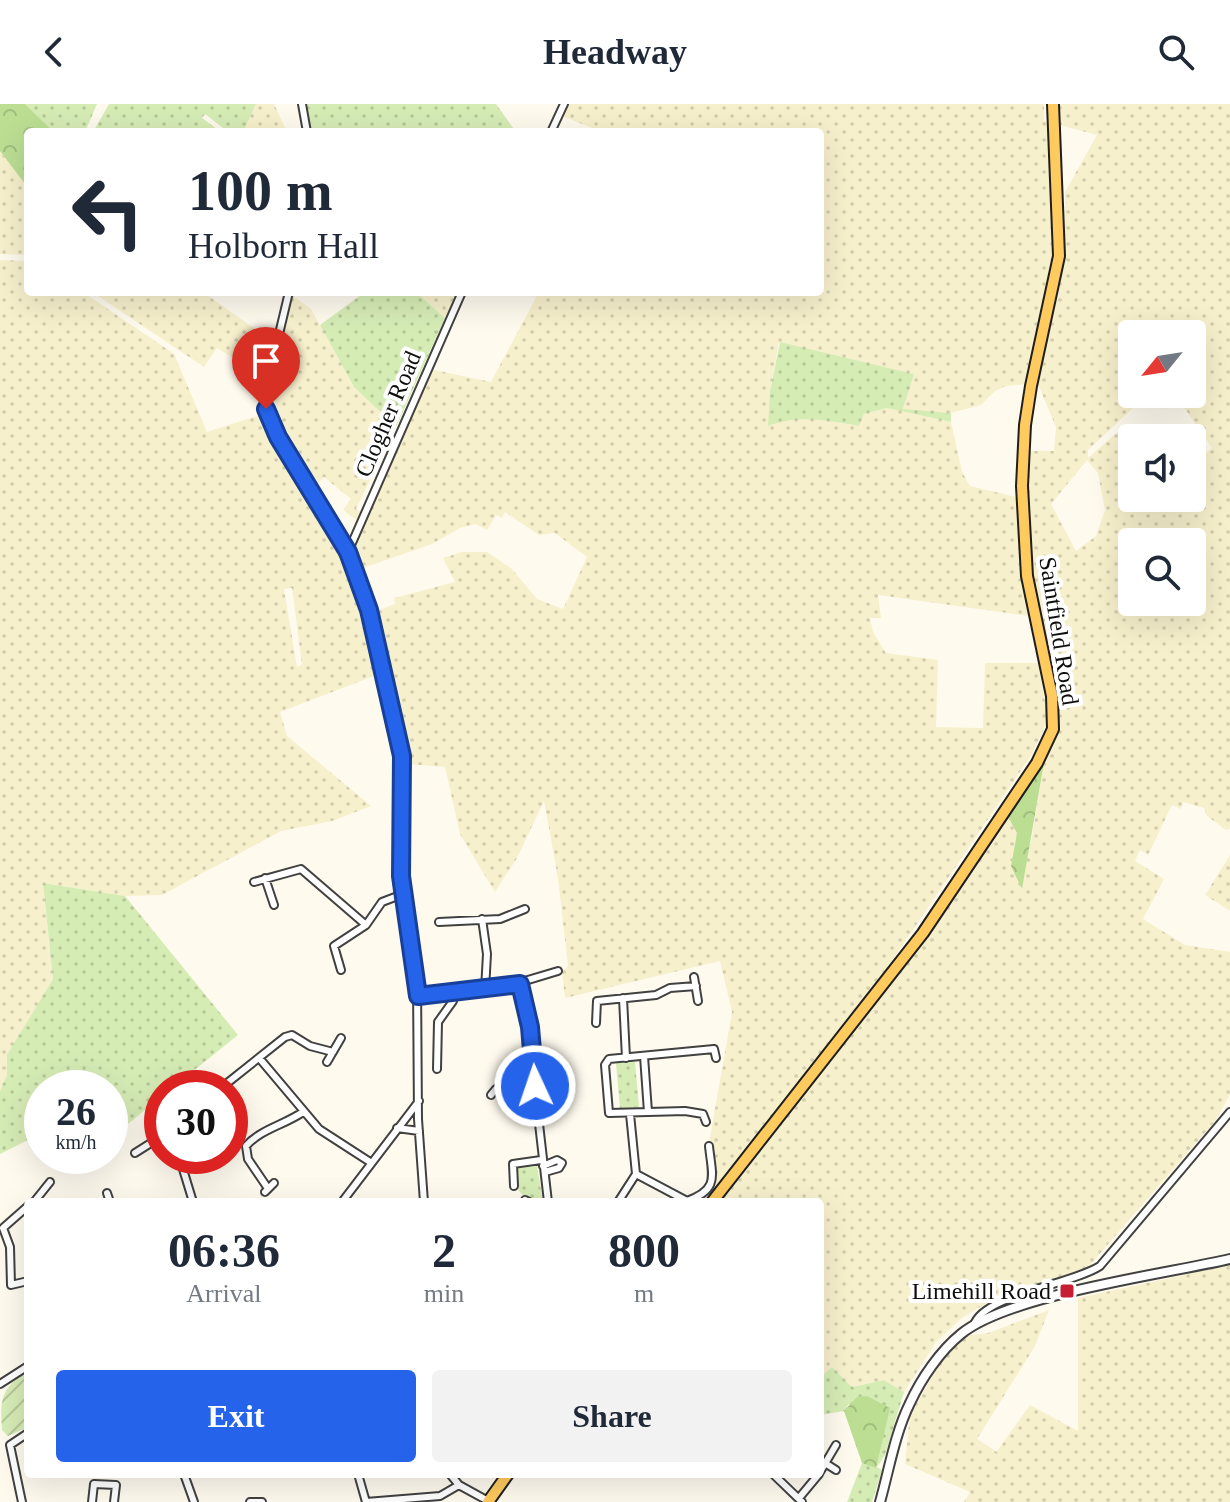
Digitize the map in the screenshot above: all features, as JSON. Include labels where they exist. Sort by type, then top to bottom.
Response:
[{"type":"main road","name":"Saintfield Road","points":[[715,1198],[923,933],[1037,763],[1053,729],[1052,696],[1027,576],[1022,486],[1027,412],[1059,256],[1053,104]]},
{"type":"main road","points":[[488,1502],[505,1478]]},
{"type":"street","points":[[302,104],[306,128]]},
{"type":"street","points":[[553,128],[564,104]]},
{"type":"street","points":[[288,296],[268,380],[266,409],[278,437],[348,552],[369,610],[399,734],[403,771],[403,894],[418,996],[419,1131],[424,1198]]},
{"type":"street","name":"Clogher Road","points":[[348,552],[460,296]]},
{"type":"street","points":[[254,882],[301,869],[366,925]]},
{"type":"street","points":[[265,878],[274,905]]},
{"type":"street","points":[[341,970],[334,946],[366,925],[382,902],[403,894]]},
{"type":"street","points":[[439,922],[500,919],[525,909]]},
{"type":"street","points":[[482,919],[487,954],[485,990]]},
{"type":"street","points":[[418,996],[520,984],[548,978],[558,971]]},
{"type":"street","points":[[694,977],[698,1001]]},
{"type":"street","points":[[520,984],[530,1027],[547,1198]]},
{"type":"street","points":[[596,1023],[597,1001],[696,986]]},
{"type":"street","points":[[437,1069],[438,1022],[453,1001],[451,990]]},
{"type":"street","points":[[623,998],[626,1058]]},
{"type":"street","points":[[245,1070],[292,1035],[310,1046],[333,1052]]},
{"type":"street","points":[[327,1062],[341,1038]]},
{"type":"street","points":[[706,1115],[685,1111],[609,1113],[606,1062],[716,1046],[716,1058]]},
{"type":"street","points":[[644,1056],[648,1112]]},
{"type":"street","points":[[260,1059],[303,1112],[328,1137],[370,1162]]},
{"type":"street","points":[[493,1089],[535,1086]]},
{"type":"street","points":[[345,1198],[419,1101]]},
{"type":"street","points":[[269,1187],[248,1159],[246,1146],[262,1132],[286,1124],[303,1112]]},
{"type":"street","points":[[974,1325],[977,1318],[997,1305],[1079,1277],[1100,1266],[1230,1112]]},
{"type":"street","points":[[621,1198],[636,1174],[630,1114]]},
{"type":"street","points":[[397,1128],[419,1131]]},
{"type":"street","points":[[693,1198],[710,1190],[709,1146]]},
{"type":"street","points":[[135,1153],[144,1147]]},
{"type":"street","points":[[514,1186],[513,1164],[543,1166]]},
{"type":"street","points":[[184,1174],[192,1198]]},
{"type":"street","points":[[636,1174],[681,1198]]},
{"type":"street","points":[[39,1198],[50,1182]]},
{"type":"street","points":[[107,1193],[109,1198]]},
{"type":"street","points":[[24,1210],[3,1228],[10,1247],[11,1285],[24,1282]]},
{"type":"street","points":[[880,1502],[913,1396],[948,1347],[974,1325],[1004,1311],[1049,1299],[1230,1259]]},
{"type":"street","points":[[2,1380],[24,1368]]},
{"type":"street","points":[[22,1502],[10,1445],[24,1436]]},
{"type":"street","points":[[836,1445],[825,1463],[836,1470]]},
{"type":"street","points":[[104,1484],[105,1478]]},
{"type":"street","points":[[185,1478],[192,1502]]},
{"type":"street","points":[[359,1478],[366,1502],[440,1496],[459,1485]]},
{"type":"street","points":[[453,1478],[459,1485],[488,1502]]},
{"type":"street","points":[[777,1478],[800,1500],[815,1478]]},
{"type":"street","points":[[92,1502],[94,1484],[116,1485],[114,1502]]},
{"type":"street","points":[[21,1494],[31,1492]]},
{"type":"street","points":[[250,1502],[262,1502]]},
{"type":"shaded area","points":[[256,104],[274,104],[285,128],[245,128]]},
{"type":"shaded area","points":[[568,104],[1044,104],[1044,121],[1048,122],[1056,235],[1026,384],[1006,386],[995,391],[981,405],[951,413],[903,410],[913,374],[779,342],[770,391],[787,419],[812,418],[859,426],[864,414],[887,408],[951,422],[962,472],[970,486],[1016,497],[1029,616],[878,595],[881,618],[870,618],[873,632],[886,653],[938,660],[936,727],[983,728],[985,663],[1038,663],[1047,713],[1044,729],[1032,754],[885,971],[716,1187],[709,1143],[732,1012],[720,961],[565,998],[562,972],[568,966],[558,878],[544,801],[517,858],[495,892],[460,834],[445,767],[407,764],[401,720],[374,612],[395,604],[394,598],[455,582],[443,558],[462,552],[487,552],[512,569],[537,599],[563,609],[587,557],[555,533],[539,535],[505,512],[502,518],[496,515],[487,530],[475,524],[460,528],[432,544],[360,569],[353,548],[430,369],[491,382],[537,296],[824,296],[824,128],[592,128],[562,116]]},
{"type":"shaded area","points":[[1059,104],[1230,104],[1230,829],[1226,830],[1207,816],[1204,808],[1183,802],[1181,809],[1172,805],[1148,855],[1140,850],[1135,861],[1164,879],[1143,919],[1185,945],[1230,952],[1230,1094],[1216,1120],[1090,1265],[1071,1275],[1004,1293],[963,1317],[936,1342],[904,1392],[884,1380],[852,1387],[832,1367],[824,1374],[824,1198],[724,1198],[929,934],[1007,815],[1017,833],[1011,866],[1031,843],[1044,763],[1058,733],[1060,704],[1032,570],[1027,451],[1054,451],[1056,427],[1038,384],[1064,264],[1065,192],[1097,135],[1060,125]],"holes":[[[1118,320],[1206,320],[1206,408],[1185,408],[1196,424],[1206,424],[1206,439],[1212,448],[1206,453],[1206,512],[1118,512],[1118,432],[1088,458],[1088,450],[1133,408],[1118,408]],[[1087,460],[1098,473],[1105,510],[1096,536],[1076,551],[1051,504]]]},
{"type":"shaded area","points":[[0,151],[24,183],[24,255],[0,254]]},
{"type":"shaded area","points":[[0,260],[24,261],[24,296],[89,296],[174,354],[207,432],[260,415],[317,506],[351,571],[366,613],[379,674],[280,712],[287,736],[371,806],[332,821],[281,831],[162,895],[125,896],[43,883],[53,979],[8,1055],[7,1075],[0,1091]],"holes":[[[292,588],[302,665],[297,667],[284,589]]]},
{"type":"shaded area","points":[[98,296],[209,296],[272,341],[267,365],[261,376],[217,348],[204,367]]},
{"type":"shaded area","points":[[293,296],[311,309],[354,387],[396,427],[356,509],[361,512],[358,521],[343,510],[351,499],[324,477],[315,487],[290,448],[278,419],[273,375]]},
{"type":"shaded area","points":[[420,296],[455,296],[445,318]]},
{"type":"shaded area","points":[[1230,855],[1230,911],[1205,895]]},
{"type":"shaded area","points":[[1230,1265],[1230,1502],[964,1502],[970,1492],[905,1464],[910,1415],[939,1365],[965,1336],[988,1333],[1049,1310],[1035,1346],[977,1439],[1000,1454],[997,1451],[1030,1405],[1078,1431],[1078,1298]]},
{"type":"green space","points":[[0,104],[25,104],[50,128],[24,128],[24,183],[0,151]]},
{"type":"green space","points":[[25,104],[97,104],[87,128],[50,128]]},
{"type":"green space","points":[[109,104],[256,104],[245,128],[223,128],[205,114],[202,118],[216,128],[95,128]]},
{"type":"green space","points":[[307,104],[496,104],[513,128],[310,128]]},
{"type":"green space","points":[[360,296],[420,296],[445,318],[396,427],[354,387],[320,325]]},
{"type":"green space","points":[[780,342],[914,374],[903,409],[951,413],[951,422],[887,408],[864,414],[859,426],[802,419],[768,426],[770,391]]},
{"type":"green space","points":[[1044,763],[1022,889],[1011,866],[1017,833],[1007,815]]},
{"type":"green space","points":[[43,883],[125,896],[238,1035],[194,1070],[144,1070],[144,1111],[128,1124],[128,1070],[24,1070],[24,1142],[0,1154],[0,1091],[7,1075],[7,1055],[53,979]]},
{"type":"green space","points":[[635,1062],[639,1107],[620,1109],[616,1063]]},
{"type":"green space","points":[[537,1166],[542,1198],[524,1197],[516,1187],[516,1168]]},
{"type":"green space","points":[[832,1367],[852,1387],[884,1380],[904,1392],[885,1455],[877,1467],[849,1404],[844,1411],[824,1414],[824,1374]]},
{"type":"green space","points":[[24,1375],[24,1429],[8,1436],[2,1430],[2,1403],[7,1389]]},
{"type":"green space","points":[[867,1396],[890,1408],[876,1468],[862,1463],[844,1411],[857,1397]]},
{"type":"green space","points":[[862,1463],[882,1470],[872,1502],[847,1502]]},
{"type":"place","name":"Limehill Road","points":[[1067,1291]]},
{"type":"route","points":[[266,409],[278,437],[341,538],[369,610],[402,756],[401,876],[418,996],[520,984],[533,1042],[535,1086]]}]
